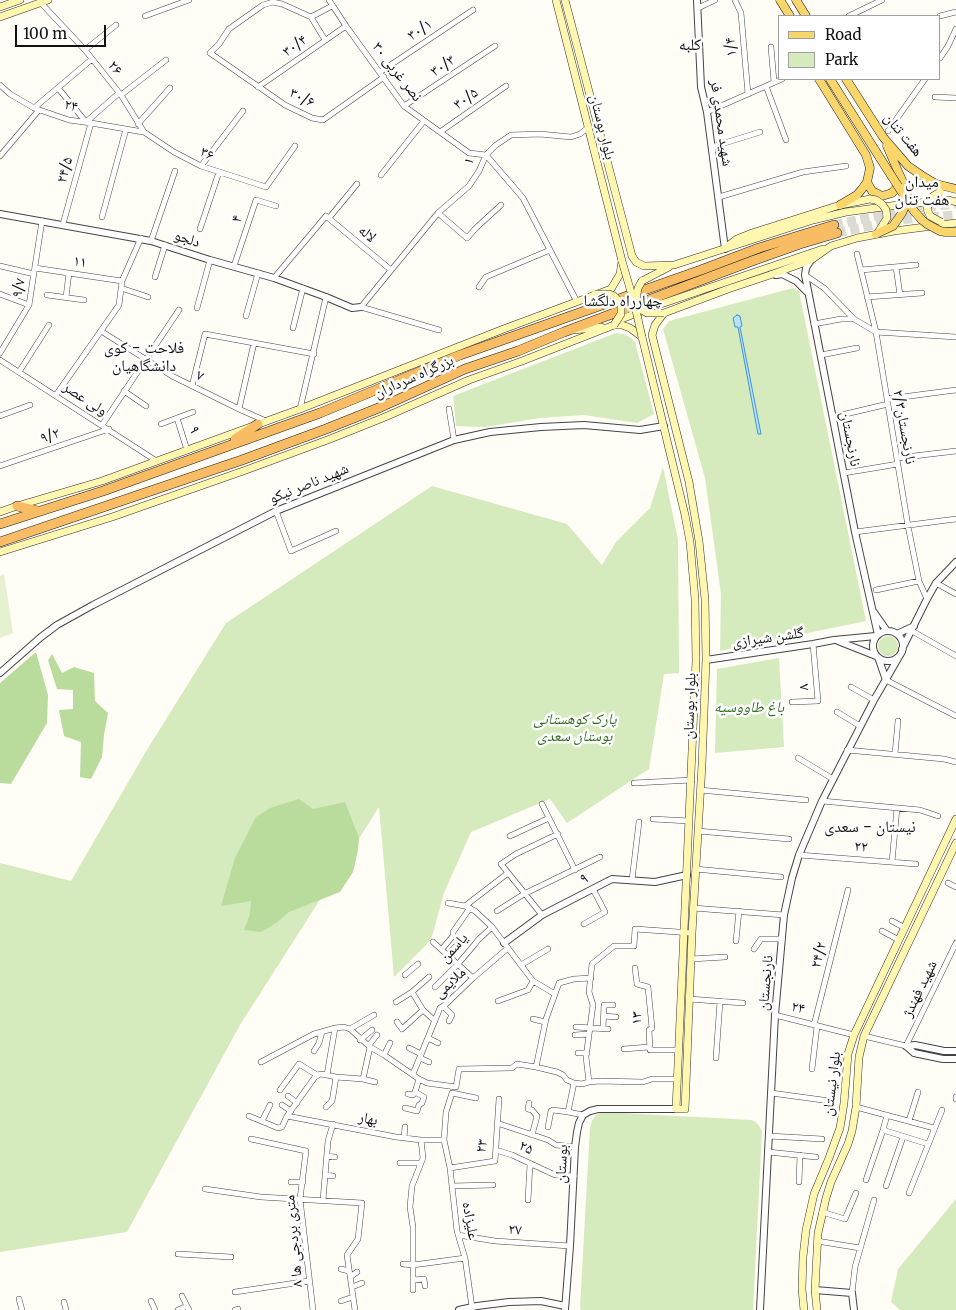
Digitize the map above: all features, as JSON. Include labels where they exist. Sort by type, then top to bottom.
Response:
[{"type":"highway","name":"بزرگراه سرداران","points":[[0,524],[320,414],[469,352],[759,248],[835,229],[518,351],[465,369],[381,407],[326,429],[242,460],[0,542]]},
{"type":"highway","points":[[381,407],[385,417]]},
{"type":"highway","points":[[224,447],[262,423]]},
{"type":"highway","points":[[103,490],[108,506]]},
{"type":"highway","points":[[17,506],[38,512]]},
{"type":"main road","points":[[0,7],[20,0]]},
{"type":"main road","name":"بلوار بوستان","points":[[556,0],[622,261],[636,306],[686,515],[690,542],[695,599],[696,661],[676,1109],[685,1109],[693,908],[702,765],[706,660],[705,599],[699,541],[689,482],[652,334],[655,325],[664,313]]},
{"type":"main road","name":"بلوار بوستان","points":[[565,0],[632,256],[636,262],[644,266],[674,265]]},
{"type":"main road","points":[[780,0],[789,15]]},
{"type":"main road","points":[[796,0],[805,15]]},
{"type":"main road","points":[[0,17],[44,1]]},
{"type":"main road","points":[[820,80],[866,154],[870,168],[867,182],[857,195],[840,205]]},
{"type":"main road","points":[[831,80],[909,203],[922,220],[940,231],[956,232]]},
{"type":"main road","name":"هفت تنان","points":[[847,80],[908,166],[936,184],[956,189]]},
{"type":"main road","points":[[876,234],[893,226],[902,213],[907,195],[886,134]]},
{"type":"main road","points":[[867,182],[872,191],[882,196],[892,193],[899,185],[900,174]]},
{"type":"main road","points":[[956,189],[940,192],[933,196],[927,209],[930,216],[941,222],[956,223]]},
{"type":"main road","points":[[725,249],[737,239],[752,232],[840,205],[870,198],[882,204],[886,210],[887,218],[876,234]]},
{"type":"main road","points":[[831,246],[811,260],[728,288],[664,313],[647,313],[636,306],[638,288],[642,281],[674,265],[813,220],[846,212],[949,200],[956,202]]},
{"type":"main road","points":[[564,332],[600,327],[658,304],[857,238],[956,223]]},
{"type":"main road","points":[[0,512],[102,481],[155,460],[262,423],[576,300],[611,289],[620,274],[622,261]]},
{"type":"main road","points":[[595,294],[609,294],[619,301],[621,314],[614,325]]},
{"type":"main road","points":[[0,552],[121,514],[330,439],[469,380],[614,325],[630,328],[642,337]]},
{"type":"main road","points":[[690,542],[699,541]]},
{"type":"main road","points":[[696,661],[706,660]]},
{"type":"main road","points":[[692,766],[702,765]]},
{"type":"main road","name":"بلوار نیستان","points":[[804,1310],[802,1289],[806,1230],[814,1194],[830,1158],[840,1128],[848,1054],[854,1035],[956,819]]},
{"type":"main road","name":"بلوار نیستان","points":[[817,1310],[815,1290],[817,1241],[822,1212],[831,1182],[848,1144],[856,1107],[860,1056],[864,1036],[956,843]]},
{"type":"street","points":[[145,16],[173,3],[189,0]]},
{"type":"street","name":"نصر غربی ۳۰","points":[[329,0],[404,106],[469,153],[486,155]]},
{"type":"street","name":"شهید محمدی فر","points":[[697,0],[701,87],[707,112],[725,249]]},
{"type":"street","points":[[698,8],[715,0]]},
{"type":"street","name":"۱/۴","points":[[735,0],[741,13],[748,94]]},
{"type":"street","points":[[851,15],[882,0]]},
{"type":"street","name":"۲۶","points":[[44,1],[120,94],[144,132]]},
{"type":"street","name":"۳۰/۶","points":[[311,17],[282,4],[273,2],[263,5],[229,29],[210,53],[285,105],[312,118],[323,120],[384,78]]},
{"type":"street","points":[[325,40],[311,17],[332,6]]},
{"type":"street","name":"۳۰/۱","points":[[380,72],[473,10]]},
{"type":"street","points":[[941,16],[956,12]]},
{"type":"street","points":[[85,50],[116,25]]},
{"type":"street","name":"۳۰/۴","points":[[258,86],[346,26]]},
{"type":"street","points":[[941,56],[956,29]]},
{"type":"street","name":"۳۰/۳","points":[[404,106],[495,46]]},
{"type":"street","points":[[771,47],[774,82]]},
{"type":"street","points":[[0,156],[37,109],[92,59]]},
{"type":"street","points":[[58,88],[89,122],[120,94],[166,60]]},
{"type":"street","points":[[707,112],[779,80]]},
{"type":"street","points":[[886,134],[924,80]]},
{"type":"street","name":"۲۴","points":[[0,85],[10,94],[37,109],[69,120],[144,132]]},
{"type":"street","name":"۳۰/۵","points":[[440,132],[506,86]]},
{"type":"street","points":[[766,86],[786,140]]},
{"type":"street","points":[[138,124],[170,88]]},
{"type":"street","points":[[935,97],[956,98]]},
{"type":"street","points":[[201,166],[243,111]]},
{"type":"street","points":[[381,175],[424,121]]},
{"type":"street","name":"۲۴/۵","points":[[63,224],[89,122]]},
{"type":"street","points":[[486,155],[496,145],[511,135],[540,134],[571,137],[580,134],[588,128]]},
{"type":"street","points":[[102,217],[126,129]]},
{"type":"street","name":"۳۶","points":[[144,132],[174,152],[201,166],[266,186],[295,146]]},
{"type":"street","points":[[712,147],[760,132]]},
{"type":"street","name":"۱","points":[[361,307],[438,214],[469,186],[486,155],[523,198],[576,300]]},
{"type":"street","points":[[719,197],[803,172],[846,166]]},
{"type":"street","points":[[152,241],[175,171]]},
{"type":"street","points":[[200,229],[220,172]]},
{"type":"street","points":[[274,278],[356,184]]},
{"type":"street","name":"۴","points":[[234,266],[256,200],[276,206]]},
{"type":"street","points":[[438,214],[467,238],[500,206]]},
{"type":"street","name":"دلجو","points":[[0,214],[141,238],[274,278],[326,296],[352,308],[361,307]]},
{"type":"street","name":"لاله","points":[[327,217],[391,270]]},
{"type":"street","name":"۹/۷","points":[[0,353],[29,305],[42,221]]},
{"type":"street","points":[[56,396],[119,305],[122,285],[141,238]]},
{"type":"street","points":[[155,277],[165,245]]},
{"type":"street","points":[[479,287],[486,277],[550,250]]},
{"type":"street","points":[[857,254],[867,297],[922,293]]},
{"type":"street","points":[[197,308],[210,260]]},
{"type":"street","points":[[811,260],[806,268],[805,275],[824,288],[854,319],[876,332],[956,337]]},
{"type":"street","name":"۱۱","points":[[0,266],[34,271],[69,273],[122,285],[148,298]]},
{"type":"street","points":[[861,270],[916,266]]},
{"type":"street","points":[[896,267],[900,294]]},
{"type":"street","points":[[66,297],[69,273]]},
{"type":"street","points":[[246,316],[258,273]]},
{"type":"street","points":[[770,275],[782,274],[796,280],[808,293]]},
{"type":"street","name":"نارنجستان","points":[[805,275],[877,636]]},
{"type":"street","points":[[293,328],[303,288]]},
{"type":"street","points":[[0,294],[29,305]]},
{"type":"street","points":[[47,295],[84,300]]},
{"type":"street","points":[[300,409],[326,296]]},
{"type":"street","name":"۲/۳نارنجستان","points":[[867,297],[876,332],[908,526],[919,581],[927,599]]},
{"type":"street","points":[[361,307],[439,330]]},
{"type":"street","points":[[102,425],[179,310]]},
{"type":"street","points":[[814,324],[854,319]]},
{"type":"street","points":[[19,372],[50,325]]},
{"type":"street","name":"۷","points":[[101,331],[172,376],[239,409],[262,423]]},
{"type":"street","points":[[192,386],[205,334],[314,354]]},
{"type":"street","points":[[239,409],[254,343]]},
{"type":"street","points":[[821,355],[857,348]]},
{"type":"street","name":"ولی عصر","points":[[0,360],[155,460]]},
{"type":"street","points":[[833,417],[888,402],[956,390]]},
{"type":"street","points":[[124,391],[146,406]]},
{"type":"street","points":[[0,416],[30,405]]},
{"type":"street","points":[[449,409],[454,440]]},
{"type":"street","name":"۹","points":[[161,424],[193,412]]},
{"type":"street","name":"۹","points":[[177,418],[187,450]]},
{"type":"street","name":"شهید ناصر نیکو","points":[[0,673],[57,625],[276,511],[454,440],[490,432],[541,427],[584,425],[640,430],[664,426]]},
{"type":"street","name":"۹/۲","points":[[0,466],[108,429]]},
{"type":"street","points":[[844,473],[897,461],[956,451]]},
{"type":"street","points":[[276,511],[291,551],[336,531]]},
{"type":"street","points":[[855,532],[956,519]]},
{"type":"street","points":[[834,640],[887,661],[892,660],[901,652],[936,583],[956,562]]},
{"type":"street","points":[[876,590],[919,581]]},
{"type":"street","points":[[936,583],[956,594]]},
{"type":"street","points":[[871,608],[887,631]]},
{"type":"street","points":[[897,634],[913,629],[956,656]]},
{"type":"street","points":[[901,652],[902,641],[897,634],[887,631],[877,636],[873,646],[874,651],[886,680],[956,716]]},
{"type":"street","name":"گلشن شیرازی","points":[[706,660],[834,640],[877,636]]},
{"type":"street","name":"۸","points":[[792,702],[818,701],[813,644]]},
{"type":"street","name":"نارنجستان","points":[[760,1310],[771,1093],[784,915],[799,855],[822,801],[847,750],[901,652]]},
{"type":"street","points":[[851,687],[874,700]]},
{"type":"street","points":[[837,712],[860,726]]},
{"type":"street","points":[[895,754],[898,721]]},
{"type":"street","points":[[847,750],[944,759],[956,762]]},
{"type":"street","points":[[798,758],[833,779]]},
{"type":"street","points":[[634,783],[692,780]]},
{"type":"street","points":[[700,790],[806,800]]},
{"type":"street","points":[[822,801],[920,810],[938,816]]},
{"type":"street","points":[[542,804],[575,870]]},
{"type":"street","points":[[892,862],[897,808]]},
{"type":"street","points":[[510,836],[549,818]]},
{"type":"street","points":[[654,819],[689,822]]},
{"type":"street","points":[[632,880],[639,822]]},
{"type":"street","points":[[698,831],[789,839]]},
{"type":"street","points":[[542,915],[501,864],[516,854],[558,834]]},
{"type":"street","name":"۲۲","points":[[799,855],[916,864]]},
{"type":"street","points":[[497,911],[524,894],[600,857]]},
{"type":"street","points":[[695,870],[781,877]]},
{"type":"street","points":[[442,949],[453,936],[453,932],[468,907],[508,873]]},
{"type":"street","name":"۹","points":[[506,946],[542,915],[612,879],[655,882],[686,875]]},
{"type":"street","points":[[948,883],[956,887]]},
{"type":"street","points":[[584,924],[605,912],[593,889]]},
{"type":"street","name":"۲۴/۲","points":[[812,1069],[815,1025],[848,890]]},
{"type":"street","points":[[448,903],[468,907],[475,911],[492,927],[533,981],[555,994]]},
{"type":"street","points":[[693,908],[784,915]]},
{"type":"street","points":[[736,941],[739,911]]},
{"type":"street","points":[[892,921],[905,928]]},
{"type":"street","name":"یاسمن","points":[[435,987],[492,927]]},
{"type":"street","points":[[589,1082],[587,1053],[593,1005],[589,992],[592,964],[614,946],[634,946],[635,929],[692,933]]},
{"type":"street","points":[[882,932],[899,940]]},
{"type":"street","points":[[754,949],[761,939],[782,939]]},
{"type":"street","points":[[433,942],[474,978]]},
{"type":"street","name":"شهید فهندژ","points":[[906,1046],[956,943]]},
{"type":"street","name":"ملایمی","points":[[412,1074],[440,1008],[506,946]]},
{"type":"street","points":[[448,955],[455,947]]},
{"type":"street","points":[[521,965],[548,949]]},
{"type":"street","points":[[691,959],[725,957]]},
{"type":"street","points":[[405,975],[418,964]]},
{"type":"street","name":"۱۳","points":[[635,968],[637,984],[648,987],[652,1028],[649,1030],[650,1050],[678,1050]]},
{"type":"street","points":[[396,1002],[412,992],[429,977]]},
{"type":"street","points":[[536,1067],[545,1022],[559,983],[574,979],[591,978]]},
{"type":"street","points":[[498,1001],[528,990],[533,981]]},
{"type":"street","points":[[412,992],[423,1010],[435,1021]]},
{"type":"street","points":[[689,999],[743,1004]]},
{"type":"street","points":[[716,1058],[720,1001]]},
{"type":"street","points":[[443,1006],[452,1015],[449,1021]]},
{"type":"street","points":[[576,1027],[605,1028],[604,1006],[613,1006]]},
{"type":"street","points":[[397,1022],[402,1029],[423,1010]]},
{"type":"street","points":[[350,1029],[374,1015]]},
{"type":"street","name":"۲۴","points":[[776,1015],[854,1035]]},
{"type":"street","points":[[604,1016],[616,1017]]},
{"type":"street","points":[[533,1019],[545,1022]]},
{"type":"street","points":[[261,1062],[314,1034],[344,1027],[350,1029],[360,1040],[427,1083],[456,1087],[459,1069],[512,1068],[517,1064],[536,1067],[563,1075],[567,1080],[582,1084],[600,1081],[643,1082],[652,1079],[677,1079]]},
{"type":"street","points":[[327,1075],[334,1028]]},
{"type":"street","points":[[314,1051],[319,1044],[322,1032]]},
{"type":"street","points":[[360,1040],[374,1033],[369,1046],[363,1078]]},
{"type":"street","points":[[575,1036],[589,1034]]},
{"type":"street","points":[[864,1036],[906,1046],[915,1045],[944,1051],[956,1051]]},
{"type":"street","points":[[428,1038],[438,1042]]},
{"type":"street","points":[[384,1055],[390,1044]]},
{"type":"street","points":[[906,1046],[914,1053],[943,1059],[956,1059]]},
{"type":"street","points":[[624,1049],[650,1047]]},
{"type":"street","points":[[409,1048],[429,1062]]},
{"type":"street","points":[[578,1053],[587,1053]]},
{"type":"street","points":[[280,1090],[299,1064],[317,1075],[363,1078],[375,1082]]},
{"type":"street","points":[[249,1116],[280,1128],[317,1075]]},
{"type":"street","points":[[326,1107],[333,1096],[336,1076]]},
{"type":"street","points":[[408,1094],[413,1095],[419,1079]]},
{"type":"street","points":[[568,1112],[574,1083]]},
{"type":"street","points":[[405,1108],[417,1111],[422,1103],[424,1097],[414,1092]]},
{"type":"street","points":[[909,1121],[918,1092]]},
{"type":"street","name":"علیزاده","points":[[476,1098],[452,1093],[446,1112],[444,1140],[450,1168],[458,1235],[476,1307]]},
{"type":"street","points":[[771,1093],[830,1101]]},
{"type":"street","points":[[288,1096],[297,1103]]},
{"type":"street","name":"۲۳","points":[[450,1168],[494,1161],[499,1099]]},
{"type":"street","points":[[530,1103],[528,1109],[532,1110],[537,1116],[532,1134]]},
{"type":"street","points":[[262,1121],[270,1105]]},
{"type":"street","points":[[282,1105],[291,1110]]},
{"type":"street","points":[[856,1107],[934,1128]]},
{"type":"street","points":[[548,1127],[551,1111],[553,1110],[584,1116],[590,1111],[598,1109],[676,1109]]},
{"type":"street","points":[[909,1193],[942,1110]]},
{"type":"street","points":[[866,1180],[887,1115]]},
{"type":"street","name":"بهار","points":[[287,1116],[404,1138],[444,1140]]},
{"type":"street","name":"بوستان","points":[[565,1308],[575,1147],[578,1128],[584,1116]]},
{"type":"street","name":"۲۳","points":[[497,1123],[532,1134],[556,1145],[575,1147]]},
{"type":"street","points":[[323,1200],[328,1141],[333,1124]]},
{"type":"street","points":[[404,1138],[405,1127]]},
{"type":"street","points":[[883,1130],[928,1144]]},
{"type":"street","points":[[769,1136],[822,1139]]},
{"type":"street","points":[[886,1186],[903,1137]]},
{"type":"street","name":"۸ متری بردجی ها","points":[[251,1139],[306,1151],[300,1199],[313,1310]]},
{"type":"street","points":[[413,1290],[413,1227],[410,1207],[412,1186],[423,1158],[421,1140]]},
{"type":"street","name":"۲۵","points":[[496,1150],[512,1155],[555,1175],[574,1176]]},
{"type":"street","points":[[768,1152],[816,1157]]},
{"type":"street","points":[[327,1156],[335,1157]]},
{"type":"street","points":[[800,1156],[800,1182]]},
{"type":"street","points":[[400,1162],[421,1163]]},
{"type":"street","points":[[528,1200],[530,1164]]},
{"type":"street","points":[[325,1175],[333,1176]]},
{"type":"street","points":[[290,1182],[303,1182]]},
{"type":"street","points":[[452,1186],[493,1185]]},
{"type":"street","points":[[205,1189],[261,1196],[362,1203],[358,1239],[347,1256],[356,1310]]},
{"type":"street","points":[[822,1212],[845,1219],[856,1193]]},
{"type":"street","points":[[854,1310],[852,1293],[855,1267],[874,1200]]},
{"type":"street","name":"۲۷","points":[[458,1235],[495,1241],[570,1246]]},
{"type":"street","points":[[817,1241],[860,1248]]},
{"type":"street","points":[[178,1254],[231,1257]]},
{"type":"street","points":[[402,1264],[413,1265],[465,1258]]},
{"type":"street","points":[[341,1269],[350,1274],[357,1272]]},
{"type":"street","points":[[413,1280],[424,1279],[425,1286]]},
{"type":"street","points":[[235,1292],[309,1281]]},
{"type":"street","points":[[352,1287],[362,1283]]},
{"type":"street","points":[[815,1290],[852,1293]]},
{"type":"street","points":[[178,1310],[188,1308],[182,1296]]},
{"type":"street","points":[[341,1300],[354,1297]]},
{"type":"street","points":[[20,1299],[22,1310]]},
{"type":"street","points":[[151,1301],[155,1310]]},
{"type":"street","points":[[459,1310],[509,1302],[541,1301],[552,1307],[565,1308]]},
{"type":"street","points":[[64,1302],[66,1310]]},
{"type":"green space","points":[[793,288],[799,291],[866,621],[720,651],[721,594],[705,478],[663,329],[669,321]]},
{"type":"green space","points":[[616,333],[624,334],[635,342],[654,414],[637,423],[584,415],[540,418],[485,427],[456,426],[453,396]]},
{"type":"green space","name":"پارک کوهستانی بوستان سعدی","points":[[663,467],[678,540],[679,673],[664,674],[649,769],[567,823],[550,799],[471,832],[444,893],[431,940],[394,977],[379,807],[240,1025],[127,1232],[0,1252],[0,863],[71,881],[145,753],[226,623],[432,486],[567,524],[602,565],[616,542],[650,508]]},
{"type":"green space","points":[[4,574],[13,633],[0,638],[0,576]]},
{"type":"green space","points":[[888,636],[895,639],[898,646],[895,653],[888,656],[881,653],[878,646],[881,639]]},
{"type":"green space","points":[[36,652],[48,695],[47,723],[11,784],[0,783],[0,683]]},
{"type":"green space","points":[[52,654],[62,673],[74,667],[94,673],[95,701],[108,713],[102,757],[91,779],[80,777],[81,742],[64,736],[59,710],[73,709],[73,690],[57,689],[48,660]]},
{"type":"green space","name":"باغ طاووسیه","points":[[779,658],[784,747],[715,753],[717,669]]},
{"type":"green space","points":[[299,799],[313,809],[345,802],[359,838],[353,872],[340,892],[289,912],[261,932],[244,930],[250,914],[251,901],[221,906],[235,858],[256,817],[270,808]]},
{"type":"green space","points":[[604,1112],[751,1120],[756,1122],[762,1131],[753,1310],[581,1310],[590,1127],[596,1115]]},
{"type":"green space","points":[[956,1199],[956,1310],[900,1310],[891,1302],[898,1269]]},
{"type":"water","points":[[737,315],[740,316],[742,326],[740,327],[761,434],[758,434],[738,327],[735,327],[733,318]]},
{"type":"tunnel","points":[[834,225],[924,207],[956,204]]},
{"type":"tunnel","points":[[837,233],[892,221],[956,215]]},
{"type":"district","name":"کلبه","points":[[690,45]]},
{"type":"district","name":"میدان هفت تنان","points":[[922,191]]},
{"type":"district","name":"چهارراه دلگشا","points":[[623,301]]},
{"type":"district","name":"فلاحت - کوی دانشگاهیان","points":[[144,357]]},
{"type":"district","name":"نیستان - سعدی","points":[[870,827]]}]
